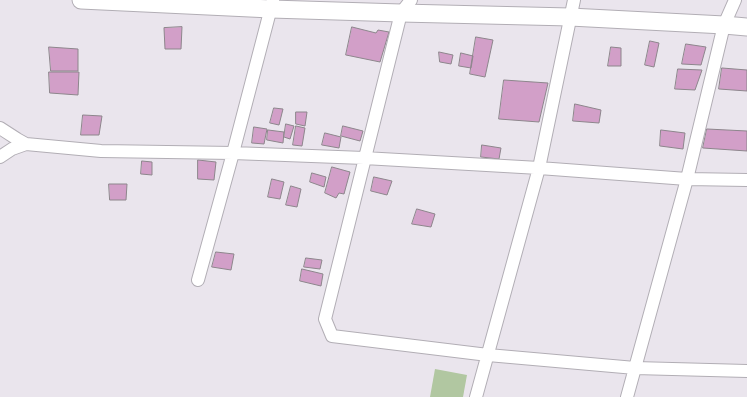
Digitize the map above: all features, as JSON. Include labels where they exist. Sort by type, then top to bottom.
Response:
[{"type":"main road","points":[[81,0],[272,4],[400,14],[570,18],[747,27]]},
{"type":"street","points":[[411,0],[400,14],[325,319],[332,336],[488,355],[635,368],[747,371]]},
{"type":"street","points":[[476,397],[538,168],[574,0]]},
{"type":"street","points":[[627,397],[687,179],[724,25],[735,0]]},
{"type":"street","points":[[198,280],[272,4]]},
{"type":"street","points":[[0,128],[26,144],[101,151],[233,153],[364,158],[538,168],[687,179],[747,180]]},
{"type":"street","points":[[0,157],[12,149],[26,144]]},
{"type":"green space","points":[[435,369],[467,375],[463,397],[430,397]]},
{"type":"building","points":[[182,27],[181,49],[165,49],[164,28]]},
{"type":"building","points":[[352,27],[376,33],[378,30],[389,32],[380,62],[346,55]]},
{"type":"building","points":[[476,37],[493,40],[485,77],[470,74]]},
{"type":"building","points":[[650,41],[659,43],[654,67],[645,65]]},
{"type":"building","points":[[686,44],[706,47],[701,65],[682,64]]},
{"type":"building","points":[[49,47],[78,49],[78,71],[51,71]]},
{"type":"building","points":[[611,47],[621,48],[621,66],[608,66]]},
{"type":"building","points":[[439,52],[453,55],[451,64],[440,62]]},
{"type":"building","points":[[461,53],[473,56],[471,68],[459,66]]},
{"type":"building","points":[[722,68],[747,70],[747,91],[719,89]]},
{"type":"building","points":[[678,69],[702,70],[695,90],[675,89]]},
{"type":"building","points":[[49,72],[79,72],[78,95],[50,93]]},
{"type":"building","points":[[504,80],[548,83],[539,122],[499,119]]},
{"type":"building","points":[[575,104],[601,110],[599,123],[573,121]]},
{"type":"building","points":[[274,108],[283,109],[279,125],[270,123]]},
{"type":"building","points":[[296,112],[307,112],[305,126],[296,124]]},
{"type":"building","points":[[83,115],[102,116],[99,135],[81,135]]},
{"type":"building","points":[[286,124],[294,126],[290,139],[284,137]]},
{"type":"building","points":[[296,126],[305,128],[302,146],[293,145]]},
{"type":"building","points":[[343,126],[363,131],[360,141],[341,136]]},
{"type":"building","points":[[254,127],[267,129],[264,144],[252,143]]},
{"type":"building","points":[[707,129],[747,131],[747,151],[703,148]]},
{"type":"building","points":[[268,130],[284,132],[283,143],[267,140]]},
{"type":"building","points":[[661,130],[685,133],[683,149],[660,146]]},
{"type":"building","points":[[325,133],[341,137],[339,148],[322,145]]},
{"type":"building","points":[[482,145],[501,148],[499,159],[481,157]]},
{"type":"building","points":[[198,160],[216,162],[214,180],[198,179]]},
{"type":"building","points":[[142,161],[152,162],[152,175],[141,174]]},
{"type":"building","points":[[332,167],[350,172],[344,194],[339,193],[336,198],[325,193]]},
{"type":"building","points":[[312,173],[326,177],[324,187],[310,182]]},
{"type":"building","points":[[374,177],[392,181],[387,195],[371,191]]},
{"type":"building","points":[[272,179],[284,182],[280,199],[268,197]]},
{"type":"building","points":[[109,184],[127,184],[126,200],[110,200]]},
{"type":"building","points":[[291,186],[301,189],[297,207],[286,205]]},
{"type":"building","points":[[417,209],[435,214],[431,227],[412,224]]},
{"type":"building","points":[[216,252],[234,254],[231,270],[212,267]]},
{"type":"building","points":[[306,258],[322,260],[320,269],[304,267]]},
{"type":"building","points":[[302,269],[323,274],[321,286],[300,281]]}]
